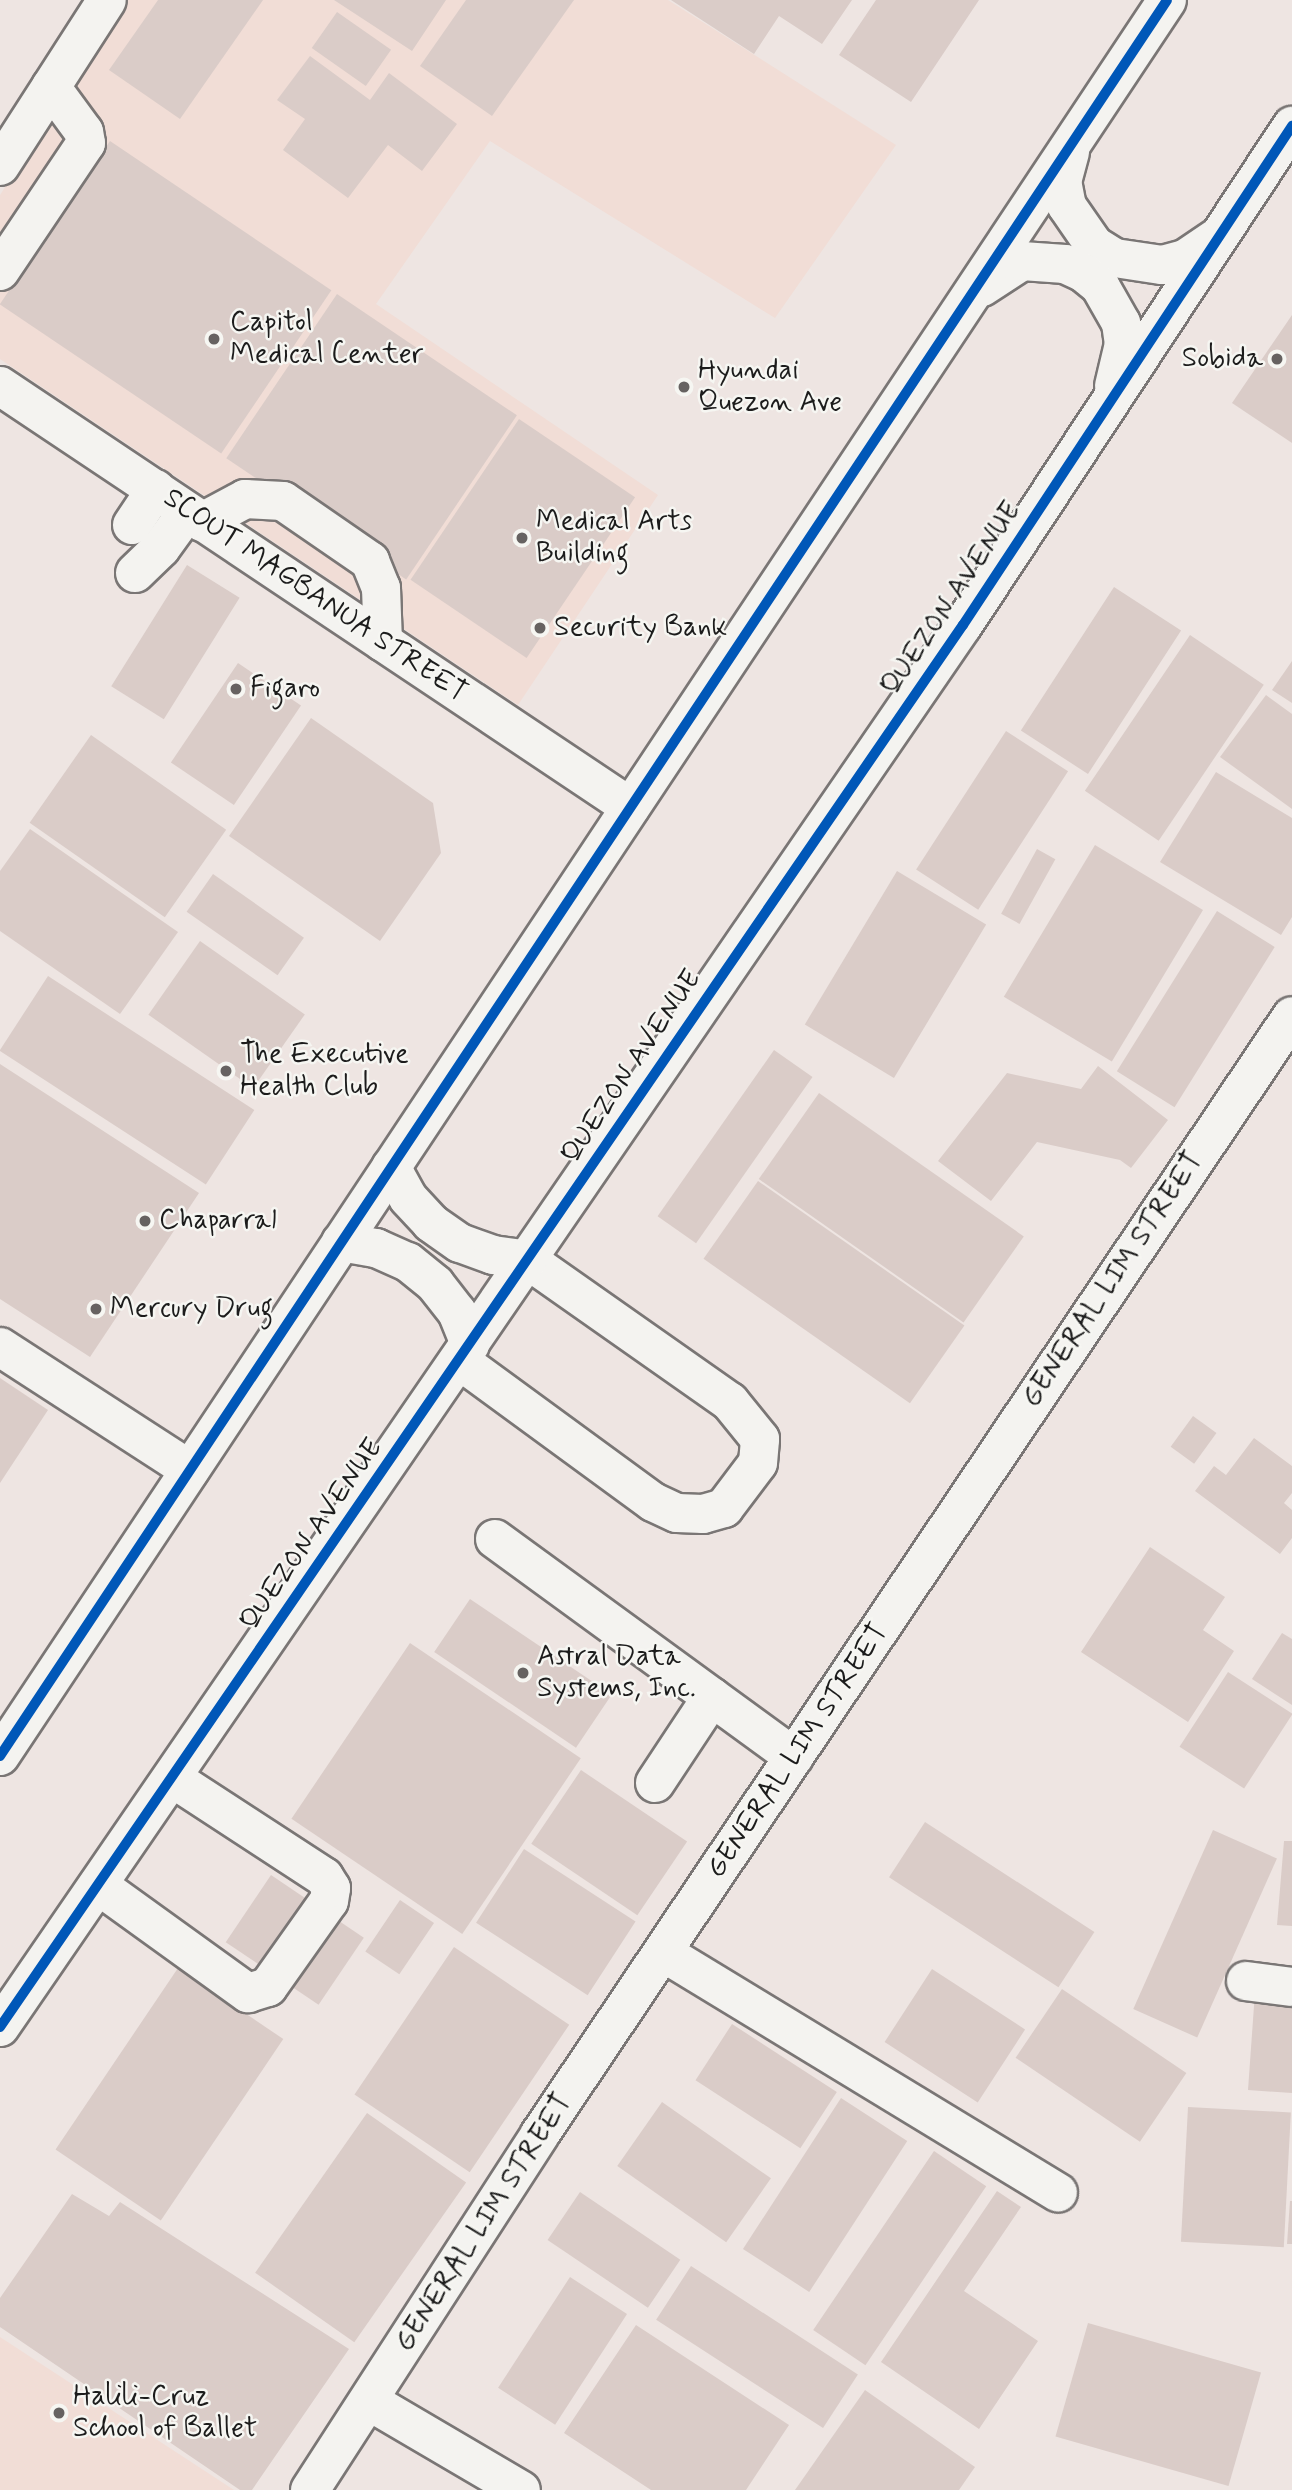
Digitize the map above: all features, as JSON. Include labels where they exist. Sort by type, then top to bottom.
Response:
[{"type":"main road","points":[[0,166],[107,0]]},
{"type":"main road","points":[[0,1756],[1167,0]]},
{"type":"main road","points":[[0,271],[86,143],[84,132],[51,87]]},
{"type":"main road","name":"QUEZON AVENUE","points":[[0,2027],[1103,418],[1292,126]]},
{"type":"main road","points":[[1076,137],[1062,181],[1067,206],[1078,227],[1104,251],[1138,264],[1162,265],[1185,259],[1224,230]]},
{"type":"main road","points":[[955,319],[986,282],[1022,261],[1065,264],[1084,273],[1113,304],[1124,344],[1122,366],[1103,418]]},
{"type":"main road","name":"SCOUT MAGBANUA STREET","points":[[0,386],[630,807]]},
{"type":"main road","points":[[132,525],[156,489]]},
{"type":"main road","points":[[135,573],[195,517],[245,499],[283,501],[370,561],[381,588],[383,642]]},
{"type":"main road","name":"GENERAL LIM STREET","points":[[310,2490],[540,2134],[664,1953],[1098,1298],[1287,1036]]},
{"type":"main road","points":[[341,1241],[376,1248],[408,1262],[435,1284],[457,1312],[465,1352],[653,1503],[677,1513],[703,1514],[724,1508],[758,1464],[760,1439],[730,1402],[528,1260],[493,1255],[460,1243],[431,1223],[408,1198],[391,1167]]},
{"type":"main road","points":[[0,1347],[190,1470]]},
{"type":"main road","points":[[495,1539],[794,1757]]},
{"type":"main road","points":[[655,1783],[712,1697]]},
{"type":"main road","points":[[98,1885],[248,1993],[268,1987],[329,1902],[331,1888],[324,1877],[172,1778]]},
{"type":"main road","points":[[664,1953],[1058,2193]]},
{"type":"main road","points":[[1246,1981],[1292,1987]]},
{"type":"main road","points":[[369,2401],[521,2490]]},
{"type":"shaded area","name":"Capitol Medical Center","points":[[126,0],[668,0],[896,145],[775,318],[490,141],[376,304],[658,495],[518,705],[0,359],[0,195]]},
{"type":"shaded area","name":"Halili-Cruz School of Ballet","points":[[0,2337],[234,2490],[0,2490]]},
{"type":"building","points":[[158,0],[263,0],[180,119],[109,70]]},
{"type":"building","points":[[334,0],[446,0],[412,51]]},
{"type":"building","points":[[466,0],[574,0],[492,116],[420,66]]},
{"type":"building","points":[[671,0],[852,0],[822,44],[779,16],[754,54]]},
{"type":"building","points":[[876,0],[979,0],[911,102],[839,55]]},
{"type":"building","points":[[337,12],[391,50],[366,86],[312,48]]},
{"type":"building","points":[[310,56],[370,100],[389,73],[457,124],[422,171],[388,145],[348,198],[283,150],[305,119],[277,100]]},
{"type":"building","points":[[110,141],[331,290],[221,454],[0,304]]},
{"type":"building","name":"Capitol Medical Center","points":[[337,294],[517,415],[406,579],[226,458]]},
{"type":"building","name":"Sobida","points":[[1292,315],[1292,443],[1232,403]]},
{"type":"building","name":"Medical Arts Building","points":[[519,419],[635,497],[527,658],[411,580]]},
{"type":"building","points":[[187,565],[240,598],[164,719],[111,686]]},
{"type":"building","points":[[1114,587],[1181,631],[1088,774],[1021,730]]},
{"type":"building","points":[[1190,635],[1264,685],[1159,841],[1085,791]]},
{"type":"building","points":[[1292,661],[1292,703],[1272,690]]},
{"type":"building","points":[[238,663],[301,705],[234,805],[171,762]]},
{"type":"building","points":[[1266,695],[1292,714],[1292,809],[1220,757]]},
{"type":"building","points":[[311,718],[433,803],[441,853],[380,941],[229,836]]},
{"type":"building","points":[[1006,731],[1068,771],[978,910],[916,869]]},
{"type":"building","points":[[91,735],[226,830],[165,917],[30,823]]},
{"type":"building","points":[[1216,772],[1292,818],[1292,917],[1281,935],[1160,862]]},
{"type":"building","points":[[30,829],[178,932],[120,1014],[0,931],[0,871]]},
{"type":"building","points":[[1095,845],[1203,910],[1112,1062],[1004,997]]},
{"type":"building","points":[[1037,849],[1055,859],[1019,924],[1001,914]]},
{"type":"building","points":[[897,871],[986,925],[894,1078],[805,1024]]},
{"type":"building","points":[[213,874],[304,938],[278,975],[187,912]]},
{"type":"building","points":[[1217,911],[1275,947],[1175,1107],[1117,1071]]},
{"type":"building","points":[[200,941],[305,1014],[253,1088],[148,1015]]},
{"type":"building","points":[[48,976],[254,1110],[206,1185],[0,1051]]},
{"type":"building","points":[[774,1050],[813,1077],[696,1243],[658,1216]]},
{"type":"building","points":[[0,1064],[199,1193],[90,1357],[0,1299]]},
{"type":"building","points":[[1098,1066],[1168,1120],[1131,1168],[1120,1160],[1037,1142],[991,1201],[938,1161],[1007,1073],[1081,1089]]},
{"type":"building","points":[[819,1093],[1024,1236],[964,1322],[759,1179]]},
{"type":"building","points":[[758,1181],[964,1326],[910,1403],[704,1259]]},
{"type":"building","points":[[0,1378],[48,1410],[0,1483]]},
{"type":"building","points":[[1193,1416],[1216,1433],[1194,1464],[1171,1447]]},
{"type":"building","points":[[1254,1438],[1292,1466],[1292,1493],[1284,1503],[1292,1510],[1292,1538],[1280,1554],[1195,1491],[1214,1466],[1226,1475]]},
{"type":"building","points":[[1150,1547],[1225,1597],[1203,1630],[1234,1651],[1188,1722],[1081,1652]]},
{"type":"building","name":"Astral Data Systems, Inc.","points":[[470,1599],[612,1695],[576,1748],[434,1652]]},
{"type":"building","points":[[1282,1633],[1292,1639],[1292,1705],[1252,1679]]},
{"type":"building","points":[[410,1643],[581,1758],[462,1934],[291,1819]]},
{"type":"building","points":[[1228,1672],[1292,1714],[1244,1789],[1180,1747]]},
{"type":"building","points":[[581,1770],[687,1842],[637,1915],[531,1844]]},
{"type":"building","points":[[925,1822],[1094,1932],[1058,1987],[889,1877]]},
{"type":"building","points":[[1213,1830],[1277,1858],[1197,2038],[1133,2009]]},
{"type":"building","points":[[1284,1841],[1292,1841],[1292,1926],[1277,1925]]},
{"type":"building","points":[[524,1849],[636,1921],[588,1995],[476,1923]]},
{"type":"building","points":[[271,1875],[364,1938],[319,2005],[226,1942]]},
{"type":"building","points":[[400,1900],[434,1923],[399,1974],[365,1951]]},
{"type":"building","points":[[454,1947],[569,2025],[470,2172],[354,2095]]},
{"type":"building","points":[[178,1968],[283,2039],[161,2221],[56,2150]]},
{"type":"building","points":[[932,1969],[1025,2029],[978,2102],[885,2042]]},
{"type":"building","points":[[1062,1989],[1186,2073],[1140,2142],[1016,2058]]},
{"type":"building","points":[[1255,1992],[1292,1995],[1292,2093],[1248,2090]]},
{"type":"building","points":[[732,2024],[837,2092],[800,2148],[696,2080]]},
{"type":"building","points":[[841,2098],[907,2141],[809,2292],[743,2249]]},
{"type":"building","points":[[662,2102],[771,2178],[726,2242],[617,2166]]},
{"type":"building","points":[[1188,2107],[1291,2112],[1284,2247],[1181,2242]]},
{"type":"building","points":[[367,2113],[466,2182],[354,2342],[255,2273]]},
{"type":"building","points":[[934,2151],[986,2186],[865,2365],[813,2330]]},
{"type":"building","points":[[997,2191],[1021,2207],[964,2291],[1038,2341],[979,2429],[881,2362]]},
{"type":"building","points":[[580,2192],[680,2260],[648,2308],[548,2240]]},
{"type":"building","points":[[72,2194],[109,2216],[120,2202],[349,2349],[252,2490],[240,2490],[0,2327],[0,2298]]},
{"type":"building","points":[[1290,2201],[1292,2244],[1287,2244]]},
{"type":"building","points":[[691,2266],[858,2374],[823,2428],[656,2320]]},
{"type":"building","points":[[570,2277],[627,2314],[555,2425],[498,2388]]},
{"type":"building","points":[[1088,2323],[1261,2373],[1229,2486],[1055,2436]]},
{"type":"building","points":[[636,2325],[789,2425],[746,2490],[651,2490],[564,2433]]},
{"type":"building","points":[[865,2390],[975,2467],[959,2490],[795,2490]]},
{"type":"cycle path","points":[[0,1756],[1167,0]]},
{"type":"cycle path","points":[[0,2027],[963,625],[1292,126]]},
{"type":"place","name":"Capitol Medical Center","points":[[214,339]]},
{"type":"place","name":"Sobida","points":[[1277,359]]},
{"type":"place","name":"Hyundai Quezon Ave","points":[[684,387]]},
{"type":"place","name":"Medical Arts Building","points":[[522,538]]},
{"type":"place","name":"Security Bank","points":[[540,628]]},
{"type":"place","name":"Figaro","points":[[236,689]]},
{"type":"place","name":"The Executive Health Club","points":[[226,1071]]},
{"type":"place","name":"Chaparral","points":[[145,1221]]},
{"type":"place","name":"Mercury Drug","points":[[96,1309]]},
{"type":"place","name":"Astral Data Systems, Inc.","points":[[523,1673]]},
{"type":"place","name":"Halili-Cruz School of Ballet","points":[[59,2413]]}]
